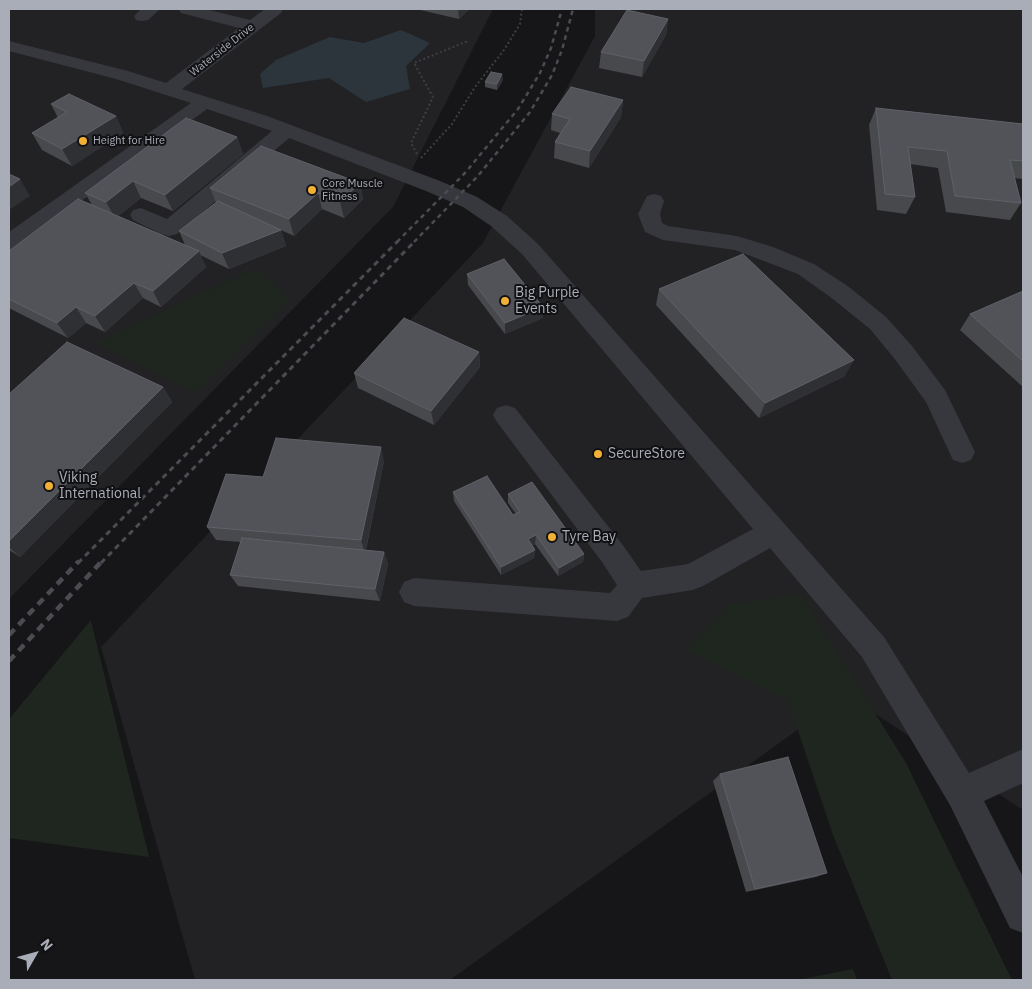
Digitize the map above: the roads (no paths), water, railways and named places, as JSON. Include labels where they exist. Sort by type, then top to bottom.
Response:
[{"type":"street","points":[[187,9],[252,26]]},
{"type":"street","name":"Waterside Drive","points":[[169,90],[275,9]]},
{"type":"street","points":[[9,46],[122,75],[286,130],[433,186],[470,202],[499,221],[530,250],[685,427],[873,647],[962,792],[1023,915]]},
{"type":"street","points":[[9,243],[205,102]]},
{"type":"street","points":[[141,215],[169,229],[286,130]]},
{"type":"street","points":[[654,201],[649,214],[653,227],[663,233],[737,243],[806,269],[841,293],[878,323],[903,352],[936,396],[962,452]]},
{"type":"street","points":[[506,415],[612,553],[634,586]]},
{"type":"street","points":[[414,592],[616,607],[634,586],[693,577],[773,532]]},
{"type":"street","points":[[962,792],[1023,766]]},
{"type":"railway","points":[[397,242],[465,173],[518,109],[540,73],[551,48],[562,9]]},
{"type":"railway","points":[[414,242],[477,177],[530,112],[552,75],[562,50],[573,9]]},
{"type":"railway","points":[[78,563],[398,241]]},
{"type":"railway","points":[[101,563],[415,241]]},
{"type":"railway","points":[[9,635],[79,561]]},
{"type":"railway","points":[[9,661],[102,561]]},
{"type":"place","name":"Height for Hire","points":[[83,141]]},
{"type":"place","name":"Core Muscle Fitness","points":[[312,190]]},
{"type":"place","name":"Big Purple Events","points":[[505,301]]},
{"type":"place","name":"SecureStore","points":[[598,454]]},
{"type":"place","name":"Viking International","points":[[49,486]]},
{"type":"place","name":"Tyre Bay","points":[[552,537]]}]
